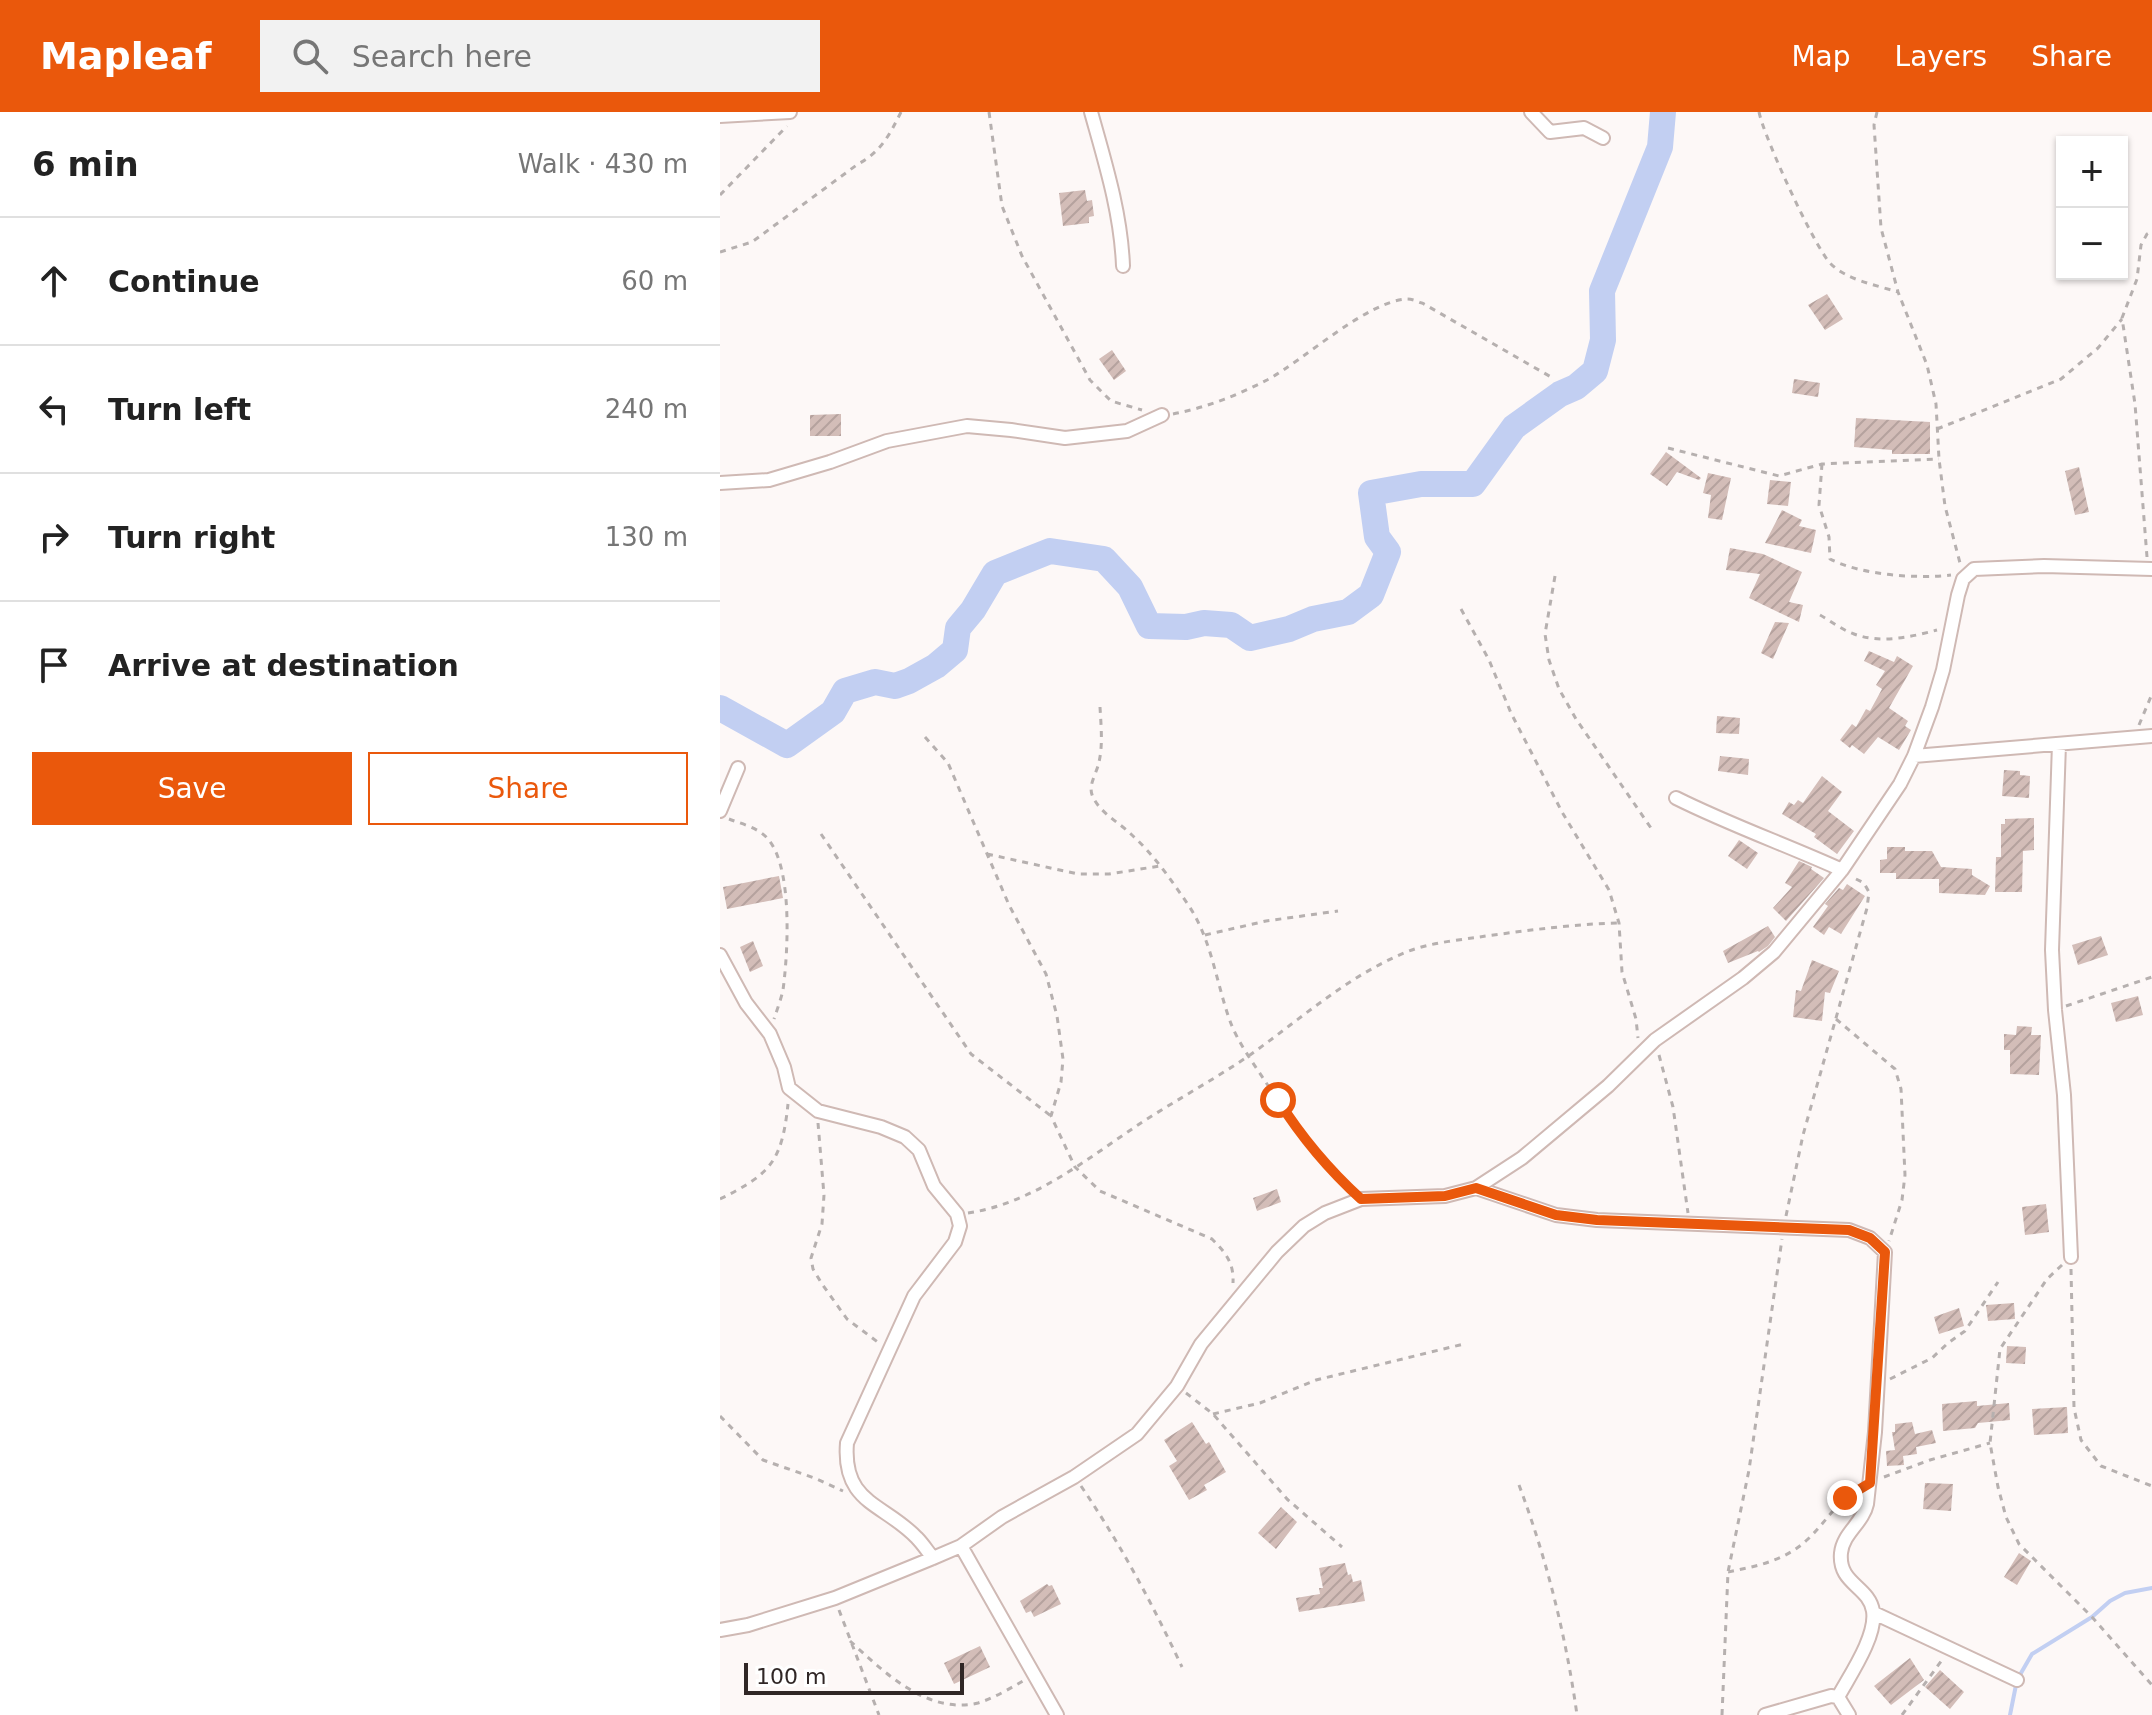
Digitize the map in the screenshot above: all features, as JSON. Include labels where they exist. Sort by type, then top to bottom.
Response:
[{"type":"street","points":[[1091,112],[1116,209],[1122,238],[1123,266]]},
{"type":"street","points":[[1531,112],[1550,132],[1584,128],[1603,138]]},
{"type":"street","points":[[720,116],[790,117]]},
{"type":"street","points":[[720,483],[769,480],[887,441],[967,426],[1065,438],[1127,431],[1162,415]]},
{"type":"street","points":[[720,1630],[748,1625],[835,1598],[961,1546],[1002,1517],[1074,1477],[1137,1434],[1177,1386],[1201,1344],[1277,1252],[1304,1226],[1325,1213],[1361,1199],[1445,1196],[1476,1188],[1522,1158],[1655,1040],[1743,978],[1774,952],[1842,870],[1900,784],[1914,756],[1943,670],[1963,579],[1974,569],[2044,566],[2150,569]]},
{"type":"street","points":[[1914,756],[2152,736]]},
{"type":"street","points":[[2059,744],[2052,950],[2064,1095],[2071,1257]]},
{"type":"street","points":[[720,813],[738,768]]},
{"type":"street","points":[[1676,798],[1758,837],[1842,870]]},
{"type":"street","points":[[720,955],[746,1003],[770,1034],[789,1088],[818,1111],[881,1127],[905,1137],[919,1150],[934,1186],[957,1214],[960,1226],[955,1242],[914,1296],[847,1443],[845,1459],[848,1476],[855,1489],[916,1537],[933,1558]]},
{"type":"street","points":[[1476,1188],[1556,1215],[1610,1221],[1849,1230],[1870,1238],[1885,1252],[1870,1483],[1864,1516],[1844,1541],[1841,1554],[1842,1568],[1847,1578],[1865,1594],[1874,1613],[1873,1628],[1838,1697]]},
{"type":"street","points":[[961,1546],[1057,1715]]},
{"type":"street","points":[[1874,1613],[2017,1680]]},
{"type":"street","points":[[1765,1715],[1820,1698],[1838,1697]]},
{"type":"street","points":[[1838,1697],[1849,1715]]},
{"type":"path","points":[[720,252],[752,242],[858,164],[874,156],[901,112]]},
{"type":"path","points":[[989,112],[1002,206],[1022,256],[1090,380],[1111,401],[1162,415],[1197,410],[1266,380],[1342,328],[1389,302],[1410,298],[1551,377]]},
{"type":"path","points":[[1759,112],[1764,131],[1815,240],[1831,264],[1852,277],[1898,292]]},
{"type":"path","points":[[1822,464],[1819,505],[1829,537],[1830,559],[1843,565],[1923,578],[1950,576],[1962,571],[1945,506],[1936,404],[1927,365],[1898,292],[1881,228],[1874,125],[1877,112]]},
{"type":"path","points":[[720,195],[790,117]]},
{"type":"path","points":[[1937,429],[2061,379],[2098,348],[2122,318],[2137,279],[2141,245],[2152,231]]},
{"type":"path","points":[[2122,318],[2135,404],[2140,497],[2150,569]]},
{"type":"path","points":[[1668,448],[1779,476],[1822,464],[1939,459]]},
{"type":"path","points":[[1555,576],[1545,634],[1549,660],[1559,689],[1651,828]]},
{"type":"path","points":[[1461,609],[1562,812],[1609,890],[1619,923],[1622,972],[1636,1019],[1638,1058]]},
{"type":"path","points":[[1820,615],[1854,634],[1876,638],[1907,638],[1952,626]]},
{"type":"path","points":[[2134,736],[2152,694]]},
{"type":"path","points":[[1100,707],[1099,763],[1091,793],[1098,806],[1133,835],[1160,866],[1190,908],[1205,935],[1231,1023],[1249,1056],[1303,1139],[1331,1172],[1361,1199]]},
{"type":"path","points":[[925,737],[948,763],[1009,905],[1046,974],[1063,1059],[1061,1082],[1051,1116]]},
{"type":"path","points":[[720,813],[768,839],[782,872],[785,929],[783,991],[770,1034]]},
{"type":"path","points":[[821,834],[971,1054],[1051,1116],[1075,1167],[1100,1191],[1212,1239],[1225,1252],[1233,1267],[1231,1307]]},
{"type":"path","points":[[986,854],[1078,874],[1109,874],[1160,866]]},
{"type":"path","points":[[1722,1715],[1728,1572],[1749,1470],[1783,1227],[1803,1135],[1869,892],[1864,883],[1842,870]]},
{"type":"path","points":[[1205,935],[1266,921],[1338,911]]},
{"type":"path","points":[[957,1214],[987,1210],[1020,1199],[1249,1056],[1339,988],[1408,952],[1440,943],[1551,927],[1619,923]]},
{"type":"path","points":[[2055,1010],[2152,977]]},
{"type":"path","points":[[1835,1018],[1895,1069],[1901,1089],[1905,1175],[1896,1226],[1885,1252]]},
{"type":"path","points":[[1655,1040],[1673,1107],[1689,1223]]},
{"type":"path","points":[[720,1199],[745,1187],[768,1170],[780,1148],[785,1129],[789,1088]]},
{"type":"path","points":[[818,1111],[824,1195],[822,1224],[811,1258],[813,1269],[847,1319],[889,1351]]},
{"type":"path","points":[[2071,1257],[2047,1279],[2000,1349],[1990,1443],[2006,1517],[2019,1544],[2092,1617],[2152,1685]]},
{"type":"path","points":[[2071,1257],[2074,1408],[2081,1440],[2101,1466],[2152,1486]]},
{"type":"path","points":[[1877,1387],[1932,1358],[1965,1331],[1998,1282]]},
{"type":"path","points":[[1213,1414],[1260,1403],[1316,1380],[1464,1344]]},
{"type":"path","points":[[1177,1386],[1213,1414],[1287,1499],[1342,1547]]},
{"type":"path","points":[[720,1416],[763,1460],[864,1499]]},
{"type":"path","points":[[1728,1572],[1765,1565],[1791,1553],[1845,1498],[1870,1483],[1930,1460],[1990,1443]]},
{"type":"path","points":[[1074,1477],[1145,1588],[1182,1667]]},
{"type":"path","points":[[1519,1485],[1542,1547],[1555,1595],[1577,1715]]},
{"type":"path","points":[[835,1598],[879,1715]]},
{"type":"path","points":[[850,1641],[887,1676],[924,1699],[952,1706],[977,1704],[1033,1675]]},
{"type":"path","points":[[1902,1715],[1950,1649]]},
{"type":"building","points":[[1085,190],[1087,201],[1092,200],[1094,216],[1089,217],[1089,223],[1063,226],[1059,193]]},
{"type":"building","points":[[1827,294],[1843,319],[1825,330],[1808,305]]},
{"type":"building","points":[[1112,350],[1126,371],[1114,380],[1099,359]]},
{"type":"building","points":[[1794,379],[1820,383],[1818,397],[1792,393]]},
{"type":"building","points":[[841,414],[841,436],[810,436],[810,415]]},
{"type":"building","points":[[1856,418],[1930,422],[1930,454],[1892,454],[1892,450],[1854,447]]},
{"type":"building","points":[[1666,452],[1701,478],[1699,480],[1677,472],[1667,486],[1650,474]]},
{"type":"building","points":[[2079,467],[2089,512],[2075,515],[2065,471]]},
{"type":"building","points":[[1708,473],[1731,478],[1722,520],[1708,518],[1711,495],[1703,493]]},
{"type":"building","points":[[1770,480],[1791,482],[1788,506],[1767,504]]},
{"type":"building","points":[[1782,510],[1802,520],[1799,526],[1816,530],[1811,553],[1765,543]]},
{"type":"building","points":[[1730,548],[1763,554],[1802,572],[1789,602],[1803,605],[1799,622],[1749,598],[1760,574],[1726,570]]},
{"type":"building","points":[[1775,622],[1789,623],[1773,659],[1761,653]]},
{"type":"building","points":[[1869,651],[1894,662],[1897,656],[1913,666],[1889,708],[1908,721],[1905,726],[1911,730],[1899,750],[1878,737],[1864,754],[1840,740],[1852,724],[1856,727],[1866,709],[1870,711],[1882,689],[1876,685],[1885,671],[1864,661]]},
{"type":"building","points":[[1717,716],[1740,718],[1739,734],[1716,733]]},
{"type":"building","points":[[1720,756],[1749,759],[1748,775],[1718,771]]},
{"type":"building","points":[[2004,770],[2020,771],[2020,775],[2030,776],[2029,798],[2002,796]]},
{"type":"building","points":[[1822,776],[1842,792],[1828,811],[1854,831],[1837,854],[1814,837],[1816,834],[1782,814],[1789,802],[1794,805],[1798,800],[1803,803]]},
{"type":"building","points":[[2034,818],[2034,850],[2023,851],[2022,892],[1995,892],[1996,857],[2001,857],[2001,824],[2005,824],[2005,819]]},
{"type":"building","points":[[1739,840],[1758,853],[1747,869],[1728,856]]},
{"type":"building","points":[[1887,847],[1932,851],[1941,867],[1972,869],[1972,875],[1990,886],[1985,895],[1939,893],[1939,879],[1896,879],[1896,873],[1880,873],[1880,860],[1887,859]]},
{"type":"building","points":[[1799,861],[1824,878],[1786,921],[1773,908],[1792,887],[1785,883]]},
{"type":"building","points":[[779,876],[783,898],[727,909],[723,887]]},
{"type":"building","points":[[1847,884],[1865,896],[1841,934],[1829,927],[1824,935],[1813,927],[1828,906],[1825,904],[1839,888],[1843,890]]},
{"type":"building","points":[[1768,926],[1775,937],[1768,946],[1728,963],[1723,951]]},
{"type":"building","points":[[2101,936],[2108,955],[2078,965],[2072,945]]},
{"type":"building","points":[[753,941],[763,966],[750,972],[740,947]]},
{"type":"building","points":[[1812,960],[1839,971],[1830,993],[1825,992],[1822,1021],[1793,1017],[1796,990],[1801,991]]},
{"type":"building","points":[[2138,996],[2143,1015],[2116,1022],[2111,1003]]},
{"type":"building","points":[[2017,1026],[2032,1027],[2031,1035],[2041,1035],[2039,1075],[2010,1074],[2010,1050],[2004,1050],[2004,1034],[2016,1035]]},
{"type":"building","points":[[1277,1189],[1281,1202],[1257,1211],[1253,1198]]},
{"type":"building","points":[[2046,1204],[2049,1232],[2025,1235],[2022,1207]]},
{"type":"building","points":[[2014,1303],[2015,1319],[1988,1321],[1986,1305]]},
{"type":"building","points":[[1959,1308],[1964,1326],[1939,1334],[1934,1317]]},
{"type":"building","points":[[2007,1346],[2026,1347],[2025,1364],[2006,1363]]},
{"type":"building","points":[[1977,1401],[1977,1406],[2009,1403],[2010,1420],[1943,1431],[1942,1404]]},
{"type":"building","points":[[2067,1407],[2068,1433],[2034,1435],[2032,1409]]},
{"type":"building","points":[[1192,1422],[1206,1444],[1209,1442],[1226,1472],[1204,1485],[1207,1490],[1189,1500],[1169,1466],[1177,1461],[1164,1440]]},
{"type":"building","points":[[1912,1422],[1915,1434],[1932,1430],[1936,1443],[1916,1447],[1917,1454],[1903,1456],[1904,1465],[1887,1466],[1886,1451],[1895,1450],[1892,1432],[1895,1432],[1895,1424]]},
{"type":"building","points":[[1925,1483],[1953,1484],[1951,1511],[1923,1509]]},
{"type":"building","points":[[1281,1507],[1297,1522],[1276,1549],[1258,1533]]},
{"type":"building","points":[[2019,1553],[2031,1561],[2017,1585],[2004,1577]]},
{"type":"building","points":[[1345,1563],[1353,1582],[1361,1580],[1365,1601],[1299,1612],[1296,1598],[1320,1594],[1319,1588],[1323,1588],[1319,1568]]},
{"type":"building","points":[[1047,1584],[1052,1585],[1061,1604],[1034,1617],[1031,1611],[1026,1613],[1020,1601]]},
{"type":"building","points":[[980,1646],[990,1667],[954,1684],[944,1663]]},
{"type":"building","points":[[1910,1658],[1924,1680],[1891,1705],[1874,1686]]},
{"type":"building","points":[[1940,1670],[1964,1692],[1950,1709],[1925,1687]]},
{"type":"waterway","points":[[720,708],[787,745],[833,712],[845,691],[875,682],[895,686],[936,666],[955,650],[958,628],[995,573],[1050,551],[1104,559],[1130,587],[1149,626],[1231,625],[1250,638],[1348,612],[1371,595],[1388,552],[1377,537],[1371,493],[1421,484],[1473,484],[1514,427],[1595,371],[1603,340],[1602,291],[1660,147],[1663,112]]},
{"type":"waterway","points":[[2010,1715],[2017,1680],[2032,1654],[2092,1617],[2110,1601],[2125,1593],[2152,1588]]},
{"type":"route","points":[[1278,1100],[1303,1139],[1331,1172],[1361,1199],[1445,1196],[1476,1188],[1556,1215],[1648,1223],[1849,1230],[1870,1238],[1885,1252],[1875,1432],[1870,1483],[1845,1498]]}]
